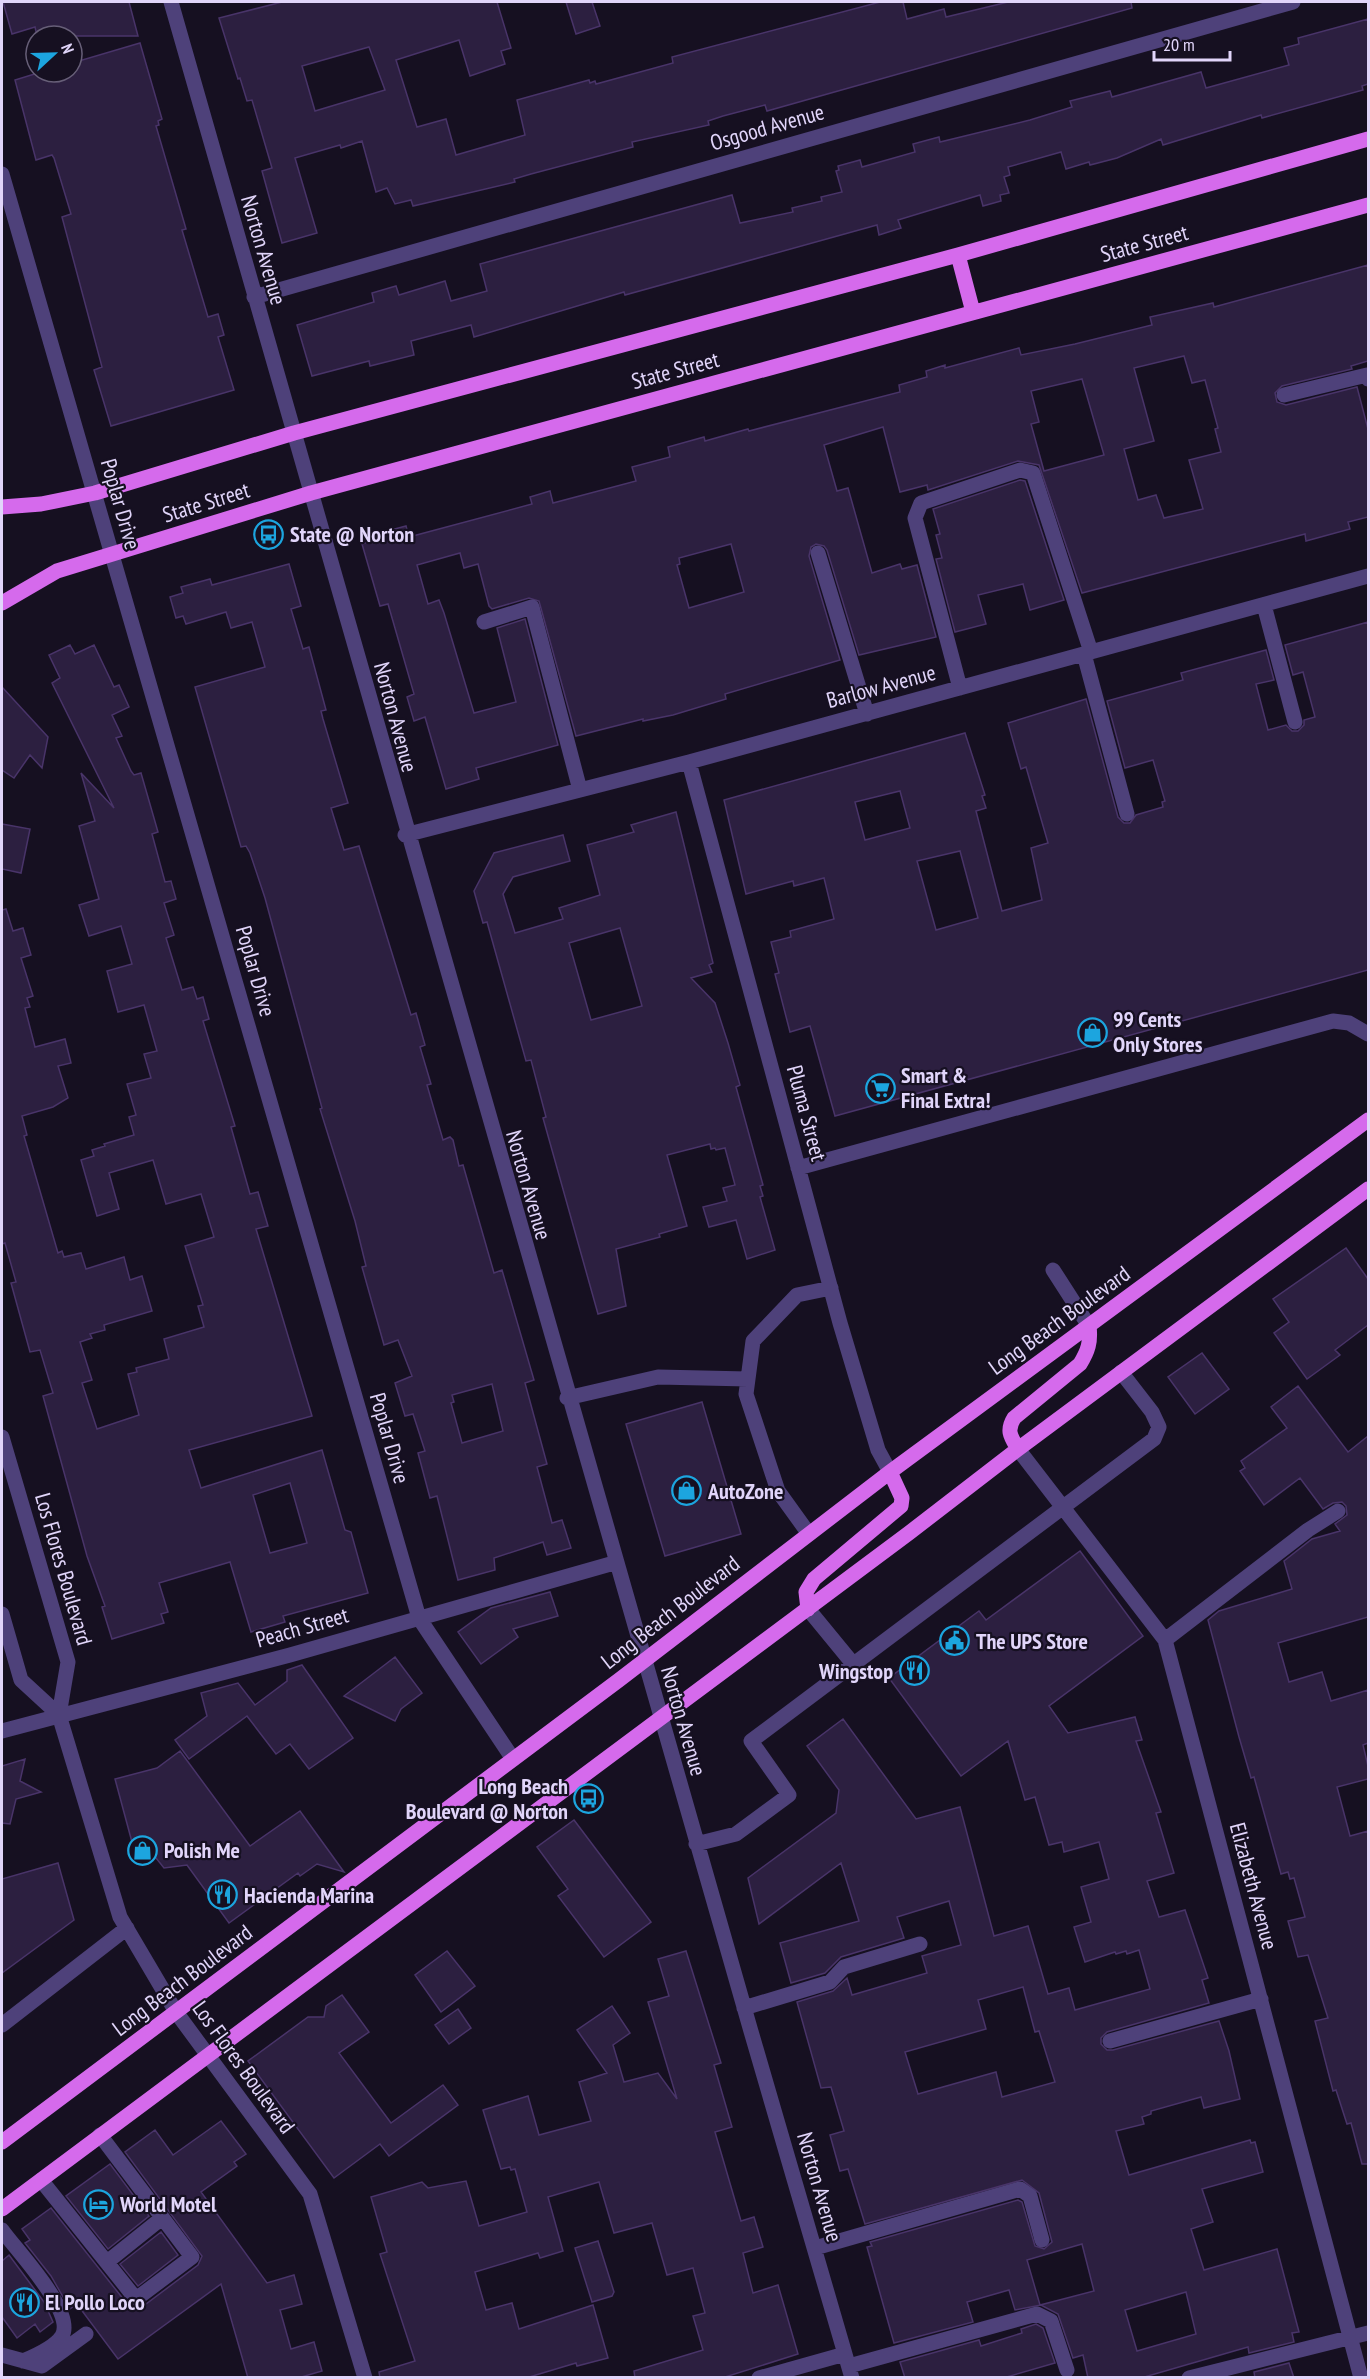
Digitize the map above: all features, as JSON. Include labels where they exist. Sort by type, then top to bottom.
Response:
[{"type":"main road","name":"State Street","points":[[2,507],[41,504],[95,493],[294,433],[958,255],[1368,139]]},
{"type":"main road","name":"State Street","points":[[2,603],[57,571],[311,493],[1368,205]]},
{"type":"main road","points":[[958,255],[973,312]]},
{"type":"main road","name":"Long Beach Boulevard","points":[[2,2142],[643,1662],[890,1472],[1368,1120]]},
{"type":"main road","points":[[2,2209],[545,1802],[660,1720],[1018,1449],[1368,1189]]},
{"type":"main road","points":[[1018,1449],[1009,1433],[1014,1418],[1080,1364],[1087,1352],[1090,1340],[1089,1326]]},
{"type":"main road","points":[[808,1609],[806,1592],[813,1579],[901,1506],[902,1498],[890,1472]]},
{"type":"street","name":"Norton Avenue","points":[[171,2],[311,493],[405,835],[614,1563],[849,2366]]},
{"type":"street","name":"Osgood Avenue","points":[[254,297],[1293,2]]},
{"type":"street","name":"Poplar Drive","points":[[2,174],[418,1618],[513,1759]]},
{"type":"street","points":[[1284,395],[1367,375],[1368,379]]},
{"type":"street","points":[[960,688],[915,518],[921,503],[1020,470],[1034,473],[1088,653],[1127,814]]},
{"type":"street","points":[[818,553],[867,714]]},
{"type":"street","name":"Barlow Avenue","points":[[405,835],[689,762],[1368,576]]},
{"type":"street","points":[[1264,605],[1294,722]]},
{"type":"street","points":[[484,622],[532,607],[580,790]]},
{"type":"street","name":"Pluma Street","points":[[689,762],[831,1288],[878,1450],[890,1472]]},
{"type":"street","points":[[798,1168],[1333,1021],[1348,1023],[1368,1034]]},
{"type":"street","points":[[1053,1270],[1089,1326]]},
{"type":"street","points":[[809,1534],[778,1491],[746,1394],[753,1341],[797,1295],[831,1288]]},
{"type":"street","points":[[696,1844],[736,1834],[789,1795],[751,1741],[1064,1509],[1154,1439],[1159,1427],[1152,1412],[1121,1372]]},
{"type":"street","points":[[567,1398],[658,1377],[748,1380]]},
{"type":"street","name":"Los Flores Boulevard","points":[[2,1437],[68,1662],[59,1715],[120,1917],[176,2012],[310,2194],[364,2378]]},
{"type":"street","name":"Elizabeth Avenue","points":[[1018,1449],[1165,1640],[1361,2378]]},
{"type":"street","points":[[1165,1640],[1308,1530],[1338,1511]]},
{"type":"street","name":"Peach Street","points":[[2,1731],[614,1563]]},
{"type":"street","points":[[808,1609],[854,1665]]},
{"type":"street","points":[[2,1614],[21,1680],[59,1715]]},
{"type":"street","points":[[2,2025],[127,1928]]},
{"type":"street","points":[[744,2008],[830,1982],[844,1967],[920,1944]]},
{"type":"street","points":[[1110,2041],[1261,1999]]},
{"type":"street","points":[[40,2180],[136,2299],[192,2257],[100,2134]]},
{"type":"street","points":[[814,2248],[1020,2188],[1030,2196],[1042,2240]]},
{"type":"street","points":[[107,2262],[162,2218]]},
{"type":"street","points":[[2,2230],[57,2302],[65,2322],[62,2336],[37,2355],[23,2361]]},
{"type":"street","points":[[759,2378],[849,2366],[1037,2314],[1051,2321],[1067,2370]]},
{"type":"street","points":[[1189,2378],[1368,2333]]},
{"type":"street","points":[[2,2355],[42,2366],[86,2334]]},
{"type":"building","points":[[3,2],[129,2],[138,36],[84,36],[84,24],[24,24],[24,30],[12,34]]},
{"type":"building","points":[[282,2],[497,2],[511,48],[501,51],[505,64],[470,76],[459,40],[396,60],[417,127],[446,119],[456,155],[525,135],[517,100],[589,80],[590,83],[595,81],[596,84],[673,63],[672,57],[880,2],[903,2],[907,19],[944,9],[946,17],[1008,2],[1131,2],[1132,8],[767,111],[765,105],[723,116],[708,121],[709,125],[632,142],[633,147],[514,179],[515,182],[413,206],[411,200],[395,204],[387,188],[376,192],[362,141],[341,148],[340,145],[295,158],[317,233],[282,243],[262,171],[272,168],[252,100],[247,101],[240,78],[238,79],[219,18]],"holes":[[[369,47],[385,90],[315,111],[302,66]]]},
{"type":"building","points":[[566,2],[592,2],[600,26],[576,34]]},
{"type":"building","points":[[1368,19],[1368,84],[1362,86],[1363,90],[1262,118],[1261,115],[1163,145],[1161,139],[1117,158],[1090,165],[1089,162],[1066,169],[1061,152],[1008,167],[1010,175],[1004,177],[1009,193],[1000,195],[1001,201],[983,206],[980,195],[898,220],[901,228],[879,235],[877,225],[625,295],[624,292],[474,337],[471,325],[411,341],[414,355],[370,366],[369,361],[312,376],[297,325],[374,302],[372,293],[396,286],[399,295],[445,281],[451,301],[487,291],[480,264],[732,195],[740,223],[793,212],[792,208],[822,201],[821,197],[842,192],[836,171],[839,170],[838,166],[860,160],[862,167],[915,152],[913,144],[939,137],[940,142],[1030,120],[1072,107],[1070,101],[1110,91],[1112,97],[1201,72],[1206,88],[1289,65],[1284,48],[1299,44],[1298,38]]},
{"type":"building","points":[[140,43],[162,119],[156,126],[186,229],[182,230],[208,317],[218,314],[224,335],[218,337],[234,390],[111,426],[94,370],[102,367],[62,217],[71,214],[54,158],[52,155],[36,160],[15,80],[24,77],[24,84],[84,84],[84,59]]},
{"type":"building","points":[[1368,265],[1368,361],[1351,366],[1352,369],[1282,386],[1275,393],[1277,402],[1286,405],[1357,387],[1368,429],[1368,517],[1348,522],[1350,529],[1306,541],[1305,534],[1082,593],[1039,465],[1018,461],[928,490],[927,485],[900,492],[883,427],[824,445],[837,491],[848,488],[872,573],[900,564],[902,569],[917,565],[936,637],[859,655],[827,550],[824,546],[816,544],[811,547],[809,556],[840,660],[725,694],[726,699],[673,715],[643,721],[643,719],[576,736],[539,601],[529,598],[492,609],[489,606],[478,564],[464,568],[460,553],[417,565],[428,604],[439,600],[474,713],[516,702],[497,628],[525,619],[558,745],[476,768],[479,779],[446,789],[425,717],[414,721],[407,697],[414,694],[388,604],[380,606],[362,544],[371,541],[369,536],[406,526],[409,537],[532,504],[530,497],[550,491],[553,503],[636,481],[632,467],[670,457],[668,447],[704,437],[705,441],[748,429],[749,431],[900,392],[899,385],[927,377],[926,371],[945,365],[945,368],[1019,348],[1021,355],[1075,344],[1152,325],[1150,317],[1213,303],[1214,307]],"holes":[[[1184,356],[1192,383],[1205,380],[1218,428],[1215,429],[1221,452],[1189,460],[1203,509],[1164,518],[1156,495],[1138,500],[1124,449],[1154,441],[1134,368]],[[1082,379],[1104,455],[1044,471],[1031,424],[1039,422],[1031,391]],[[731,544],[744,592],[689,608],[677,565],[680,564],[679,558]]]},
{"type":"building","points":[[1020,480],[1025,481],[1064,600],[1030,610],[1023,584],[978,595],[986,624],[955,632],[936,559],[942,558],[936,535],[940,534],[933,509]]},
{"type":"building","points":[[289,564],[301,606],[291,609],[303,649],[309,647],[326,710],[321,711],[348,803],[331,808],[344,850],[359,846],[411,1015],[416,1013],[425,1045],[420,1047],[431,1084],[427,1085],[443,1140],[450,1137],[453,1140],[459,1166],[463,1165],[494,1273],[502,1270],[534,1380],[525,1383],[547,1464],[537,1467],[552,1523],[562,1520],[571,1548],[547,1555],[543,1542],[494,1558],[495,1570],[458,1580],[437,1496],[430,1498],[418,1453],[425,1451],[413,1414],[405,1416],[395,1383],[412,1376],[398,1340],[384,1345],[362,1267],[366,1266],[355,1221],[320,1109],[322,1108],[265,898],[250,853],[246,846],[241,847],[195,687],[265,667],[252,622],[231,628],[226,612],[186,624],[183,616],[176,618],[170,597],[183,593],[181,587],[210,579],[212,585]],"holes":[[[492,1384],[503,1431],[462,1443],[451,1403],[454,1402],[452,1395]]]},
{"type":"building","points":[[1368,622],[1368,970],[835,1116],[810,1026],[790,1032],[775,974],[779,973],[771,942],[791,937],[790,931],[834,919],[824,878],[794,886],[793,881],[746,894],[724,800],[965,733],[985,795],[982,796],[986,808],[976,811],[1002,911],[1042,900],[1031,848],[1048,843],[1026,767],[1021,769],[1008,723],[1086,699],[1118,817],[1124,823],[1130,823],[1136,815],[1163,807],[1162,802],[1165,801],[1153,760],[1125,768],[1107,701],[1183,680],[1181,673],[1266,650],[1274,680],[1256,684],[1268,730],[1286,725],[1292,731],[1298,731],[1304,725],[1304,720],[1315,717],[1303,672],[1293,675],[1285,645]],"holes":[[[900,791],[910,828],[865,840],[855,802]],[[960,851],[978,918],[936,930],[917,861]]]},
{"type":"building","points":[[70,645],[75,654],[94,645],[114,687],[119,685],[129,707],[112,715],[122,736],[116,738],[131,771],[134,775],[141,773],[158,832],[152,834],[165,882],[171,881],[176,899],[164,903],[174,935],[166,938],[182,990],[193,987],[197,999],[203,997],[209,1019],[203,1021],[235,1126],[231,1127],[250,1194],[258,1192],[268,1226],[256,1229],[312,1416],[189,1450],[201,1488],[322,1450],[345,1530],[351,1532],[368,1593],[283,1616],[285,1622],[251,1632],[230,1562],[159,1583],[168,1612],[161,1614],[164,1623],[112,1639],[102,1607],[105,1606],[87,1556],[43,1396],[53,1393],[40,1350],[30,1352],[11,1283],[16,1282],[5,1243],[2,1244],[2,910],[6,909],[13,931],[23,928],[31,955],[21,958],[33,996],[27,998],[30,1007],[25,1008],[35,1047],[65,1039],[71,1063],[58,1066],[68,1098],[53,1107],[22,1116],[27,1135],[24,1136],[58,1253],[62,1251],[64,1257],[81,1253],[86,1269],[124,1257],[130,1280],[142,1276],[152,1311],[104,1325],[105,1330],[90,1334],[92,1338],[80,1342],[92,1380],[82,1383],[97,1429],[139,1415],[128,1374],[137,1372],[136,1368],[169,1359],[164,1339],[204,1327],[198,1306],[203,1305],[185,1246],[214,1237],[201,1194],[166,1204],[153,1160],[109,1173],[119,1209],[97,1216],[81,1160],[94,1156],[92,1150],[105,1146],[104,1144],[134,1135],[129,1117],[136,1115],[127,1084],[151,1078],[144,1054],[157,1051],[144,1005],[118,1012],[107,971],[132,964],[121,926],[89,936],[79,905],[99,899],[79,826],[95,821],[81,773],[114,808],[52,683],[60,678],[49,655]],"holes":[[[290,1483],[307,1543],[270,1553],[253,1495]]]},
{"type":"building","points":[[2,687],[48,737],[42,768],[30,755],[14,778],[2,770]]},
{"type":"building","points":[[676,812],[713,963],[709,965],[712,972],[691,978],[715,1003],[728,1043],[740,1085],[736,1087],[763,1185],[760,1186],[763,1196],[760,1197],[775,1250],[747,1259],[736,1220],[709,1227],[703,1207],[727,1201],[723,1188],[735,1185],[725,1148],[711,1149],[710,1144],[667,1155],[687,1226],[659,1234],[660,1237],[616,1249],[626,1306],[598,1314],[543,1118],[546,1117],[531,1060],[526,1061],[487,922],[483,923],[474,891],[494,853],[563,835],[570,861],[513,877],[503,894],[515,933],[563,919],[559,908],[600,895],[587,845],[634,832],[631,825]],"holes":[[[620,928],[642,1006],[591,1020],[569,943]]]},
{"type":"building","points":[[2,824],[30,829],[21,873],[2,869]]},
{"type":"building","points":[[1346,1248],[1368,1279],[1368,1325],[1335,1350],[1340,1355],[1307,1379],[1274,1333],[1289,1322],[1273,1299]]},
{"type":"building","points":[[1202,1353],[1229,1389],[1195,1414],[1168,1377]]},
{"type":"building","points":[[1298,1386],[1348,1452],[1368,1436],[1368,1617],[1278,1643],[1289,1682],[1322,1672],[1331,1701],[1368,1690],[1368,1743],[1363,1745],[1368,1766],[1368,1779],[1337,1787],[1350,1836],[1368,1831],[1368,2164],[1362,2164],[1351,2123],[1347,2124],[1336,2090],[1333,2091],[1315,2021],[1328,2018],[1308,1955],[1298,1957],[1288,1921],[1305,1917],[1294,1878],[1290,1879],[1288,1872],[1281,1874],[1254,1777],[1251,1778],[1239,1737],[1208,1620],[1219,1611],[1292,1589],[1284,1561],[1312,1539],[1340,1531],[1335,1524],[1347,1515],[1346,1506],[1342,1502],[1333,1503],[1323,1509],[1300,1478],[1264,1505],[1240,1471],[1245,1468],[1241,1461],[1287,1428],[1271,1407]]},
{"type":"building","name":"AutoZone","points":[[702,1402],[741,1534],[665,1556],[626,1424]]},
{"type":"building","points":[[1080,1551],[1143,1636],[1049,1706],[1068,1733],[1135,1717],[1142,1740],[1136,1741],[1161,1812],[1156,1813],[1174,1873],[1147,1881],[1159,1917],[1185,1910],[1208,1978],[1202,1980],[1209,2003],[1107,2032],[1101,2038],[1101,2044],[1107,2050],[1113,2050],[1219,2021],[1229,2051],[1240,2099],[1204,2108],[1201,2097],[1151,2111],[1151,2114],[1142,2117],[1144,2124],[1116,2131],[1129,2175],[1250,2140],[1251,2143],[1255,2142],[1263,2172],[1202,2189],[1213,2222],[1191,2229],[1204,2270],[1277,2249],[1299,2332],[1292,2333],[1294,2342],[1249,2353],[1248,2347],[1141,2378],[1088,2378],[1083,2355],[1073,2358],[1058,2314],[1041,2305],[1015,2310],[1009,2290],[967,2302],[973,2322],[894,2343],[867,2247],[872,2246],[870,2242],[1018,2200],[1022,2202],[1035,2246],[1044,2249],[1052,2242],[1039,2193],[1022,2180],[865,2224],[848,2169],[840,2171],[830,2135],[844,2131],[831,2087],[821,2088],[797,2002],[833,1991],[847,1978],[852,1995],[927,1973],[922,1956],[961,1945],[949,1901],[897,1917],[904,1938],[841,1957],[825,1973],[791,1983],[780,1943],[859,1921],[841,1863],[759,1924],[748,1878],[836,1813],[839,1790],[807,1746],[843,1719],[916,1819],[960,1807],[994,1936],[1028,1926],[1048,1994],[1069,1988],[1075,2010],[1150,1989],[1139,1950],[1127,1954],[1126,1951],[1116,1954],[1115,1952],[1085,1962],[1074,1927],[1091,1922],[1081,1887],[1109,1879],[1099,1842],[1064,1852],[1062,1842],[1049,1845],[1035,1797],[1025,1800],[1008,1741],[961,1776],[889,1678],[979,1611],[986,1620]],"holes":[[[1023,1987],[1035,2032],[1039,2031],[1055,2082],[1002,2097],[996,2072],[918,2094],[905,2052],[986,2029],[978,2000]],[[1082,2244],[1094,2291],[1040,2305],[1027,2260]],[[1186,2292],[1196,2334],[1137,2351],[1125,2310]]]},
{"type":"building","points":[[550,1592],[558,1616],[513,1629],[518,1637],[481,1664],[458,1632],[491,1608]]},
{"type":"building","points":[[395,1657],[422,1693],[401,1709],[395,1721],[344,1696]]},
{"type":"building","points":[[302,1665],[353,1738],[309,1769],[290,1744],[276,1754],[247,1716],[189,1759],[175,1740],[207,1716],[201,1693],[238,1683],[255,1705],[287,1681],[287,1670]]},
{"type":"building","points":[[180,1751],[250,1846],[300,1811],[344,1872],[317,1864],[300,1876],[298,1873],[229,1923],[187,1865],[164,1868],[152,1853],[136,1857],[115,1779],[157,1768]]},
{"type":"building","points":[[25,1759],[20,1781],[41,1792],[16,1799],[10,1824],[2,1823],[2,1766]]},
{"type":"building","points":[[574,1820],[651,1922],[604,1957],[558,1896],[568,1889],[537,1847]]},
{"type":"building","points":[[58,1863],[74,1920],[2,1973],[2,1879]]},
{"type":"building","points":[[447,1951],[475,1986],[441,2012],[415,1975]]},
{"type":"building","points":[[686,1951],[721,2063],[714,2065],[732,2127],[715,2132],[741,2221],[754,2217],[763,2247],[743,2253],[753,2293],[778,2285],[798,2354],[722,2378],[635,2378],[634,2371],[703,2350],[693,2316],[705,2313],[693,2268],[667,2275],[652,2223],[614,2233],[599,2182],[548,2197],[563,2251],[540,2258],[538,2253],[475,2272],[486,2310],[512,2303],[519,2329],[593,2305],[608,2358],[577,2366],[576,2363],[526,2378],[380,2378],[379,2372],[415,2361],[380,2254],[387,2252],[371,2197],[422,2182],[428,2188],[466,2181],[479,2226],[527,2212],[515,2169],[511,2170],[510,2167],[501,2169],[483,2110],[528,2096],[539,2135],[591,2121],[579,2082],[607,2073],[577,2030],[612,2006],[630,2033],[613,2045],[624,2082],[658,2073],[677,2099],[648,2002],[669,1996],[658,1959]]},
{"type":"building","points":[[342,1995],[369,2032],[339,2053],[391,2123],[443,2085],[458,2105],[389,2156],[380,2144],[334,2178],[248,2061],[308,2017],[324,2017],[326,2006]]},
{"type":"building","points":[[458,2009],[471,2028],[449,2044],[435,2025]]},
{"type":"building","points":[[221,2121],[246,2154],[234,2162],[237,2166],[201,2192],[267,2283],[294,2275],[302,2304],[280,2310],[291,2349],[314,2342],[322,2371],[298,2378],[248,2378],[221,2284],[118,2359],[77,2304],[70,2309],[51,2276],[25,2243],[30,2240],[22,2229],[51,2208],[128,2305],[133,2308],[142,2307],[198,2265],[202,2256],[125,2152],[155,2130],[173,2155]]},
{"type":"building","name":"World Motel","points":[[110,2164],[149,2216],[108,2249],[66,2196]]},
{"type":"building","points":[[161,2232],[178,2255],[138,2286],[120,2264]]},
{"type":"building","points":[[598,2241],[614,2292],[612,2296],[592,2302],[575,2248]]},
{"type":"building","name":"El Pollo Loco","points":[[9,2255],[44,2302],[53,2322],[40,2332],[35,2324],[17,2338],[2,2317],[2,2261]]},
{"type":"building","points":[[1036,2324],[1043,2328],[1055,2363],[1003,2378],[905,2378],[900,2362],[979,2340],[981,2346],[1022,2333],[1021,2329]]},
{"type":"building","points":[[1289,2363],[1294,2378],[1255,2378],[1254,2372]]},
{"type":"place","name":"State @ Norton","points":[[269,534]]},
{"type":"place","name":"99 Cents Only Stores","points":[[1092,1032]]},
{"type":"place","name":"Smart & Final Extra!","points":[[880,1088]]},
{"type":"place","name":"AutoZone","points":[[687,1491]]},
{"type":"place","name":"The UPS Store","points":[[955,1641]]},
{"type":"place","name":"Wingstop","points":[[914,1671]]},
{"type":"place","name":"Long Beach Boulevard @ Norton","points":[[589,1799]]},
{"type":"place","name":"Polish Me","points":[[143,1850]]},
{"type":"place","name":"Hacienda Marina","points":[[223,1895]]},
{"type":"place","name":"World Motel","points":[[99,2204]]},
{"type":"place","name":"El Pollo Loco","points":[[24,2302]]}]
